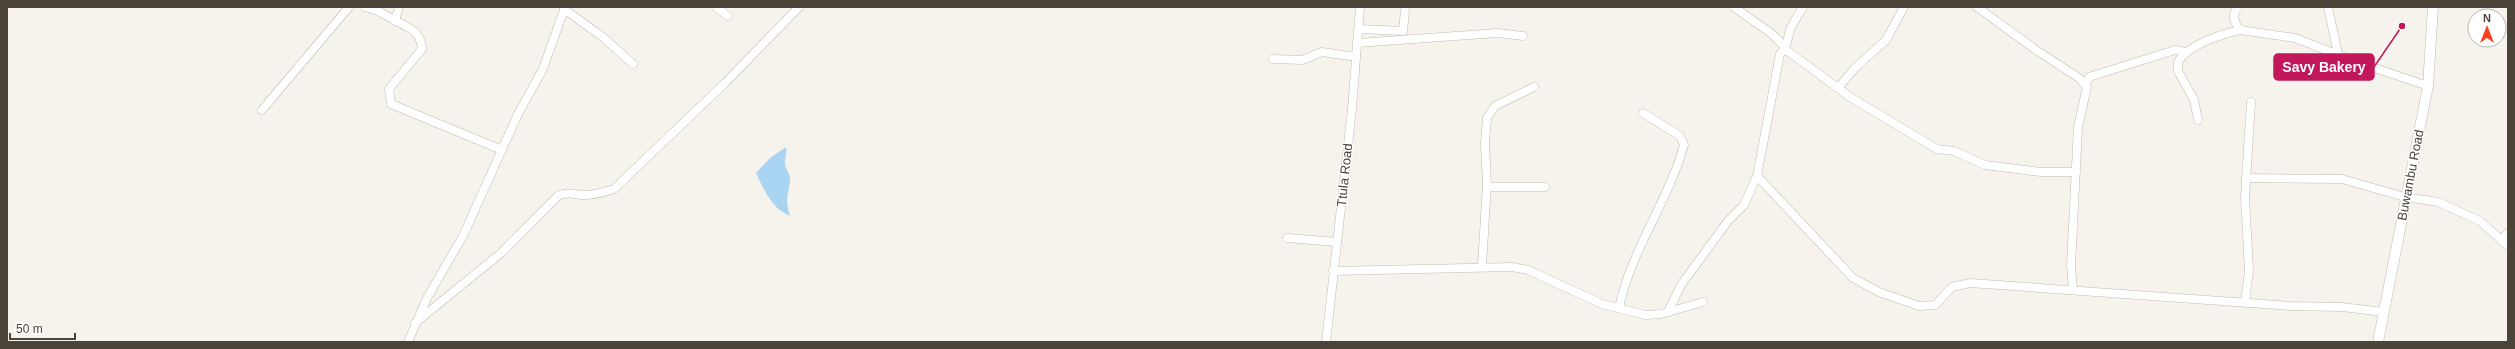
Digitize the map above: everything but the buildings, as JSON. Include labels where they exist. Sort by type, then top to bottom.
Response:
[{"type":"street","points":[[262,110],[349,7]]},
{"type":"street","points":[[364,7],[380,10],[395,21],[415,32],[422,41],[422,50],[389,89],[391,104],[502,150]]},
{"type":"street","points":[[395,21],[399,7]]},
{"type":"street","points":[[716,7],[728,16]]},
{"type":"street","points":[[415,323],[500,254],[559,195],[568,192],[582,195],[597,194],[614,189],[725,83],[799,7]]},
{"type":"street","name":"Ttula Road","points":[[1326,342],[1359,29],[1360,7]]},
{"type":"street","points":[[1734,7],[1772,34],[1784,48],[1838,88],[1937,149],[1954,151],[1985,165],[2041,172],[2076,172]]},
{"type":"street","points":[[1668,312],[1681,285],[1728,221],[1744,205],[1757,176],[1780,54],[1784,48],[1791,27],[1803,7]]},
{"type":"street","points":[[1838,88],[1855,68],[1886,40],[1904,7]]},
{"type":"street","points":[[1977,7],[2086,84]]},
{"type":"street","points":[[2238,7],[2234,12],[2234,19],[2240,30]]},
{"type":"street","points":[[2328,7],[2338,54]]},
{"type":"street","name":"Buwambu Road","points":[[2378,342],[2405,197],[2428,86],[2433,7]]},
{"type":"street","points":[[408,342],[415,323],[436,282],[463,236],[518,114],[543,69],[565,8],[604,38],[633,64]]},
{"type":"street","points":[[1359,29],[1403,31],[1406,11]]},
{"type":"street","points":[[2198,120],[2194,100],[2178,71],[2178,62],[2186,52],[2223,34],[2240,30],[2295,38],[2428,86]]},
{"type":"street","points":[[1357,43],[1498,33],[1523,36]]},
{"type":"street","points":[[2073,288],[2071,274],[2078,127],[2085,98],[2086,84],[2089,77],[2175,50],[2186,52]]},
{"type":"street","points":[[1273,59],[1302,60],[1322,52],[1349,56],[1356,55]]},
{"type":"street","points":[[1482,266],[1487,187],[1485,143],[1487,118],[1495,106],[1534,87]]},
{"type":"street","points":[[2251,102],[2245,196],[2249,271],[2246,301],[2251,303]]},
{"type":"street","points":[[1619,308],[1623,287],[1667,195],[1684,145],[1680,136],[1643,113]]},
{"type":"street","points":[[1757,176],[1853,278],[1880,292],[1919,306],[1935,305],[1952,287],[1960,284],[2073,288],[2251,303],[2342,307],[2384,312]]},
{"type":"street","points":[[2246,178],[2342,179],[2405,197],[2438,202],[2455,208],[2480,221],[2508,246]]},
{"type":"street","points":[[1487,187],[1545,187]]},
{"type":"street","points":[[2501,239],[2508,233]]},
{"type":"street","points":[[1287,238],[1337,242]]},
{"type":"street","points":[[1333,271],[1482,266],[1512,267],[1528,270],[1584,297],[1619,308],[1649,315],[1668,312],[1703,302]]},
{"type":"water","points":[[786,147],[785,164],[790,178],[787,202],[790,216],[778,209],[773,204],[756,173],[770,158]]},
{"type":"place","name":"Savy Bakery","points":[[2402,26]]}]
